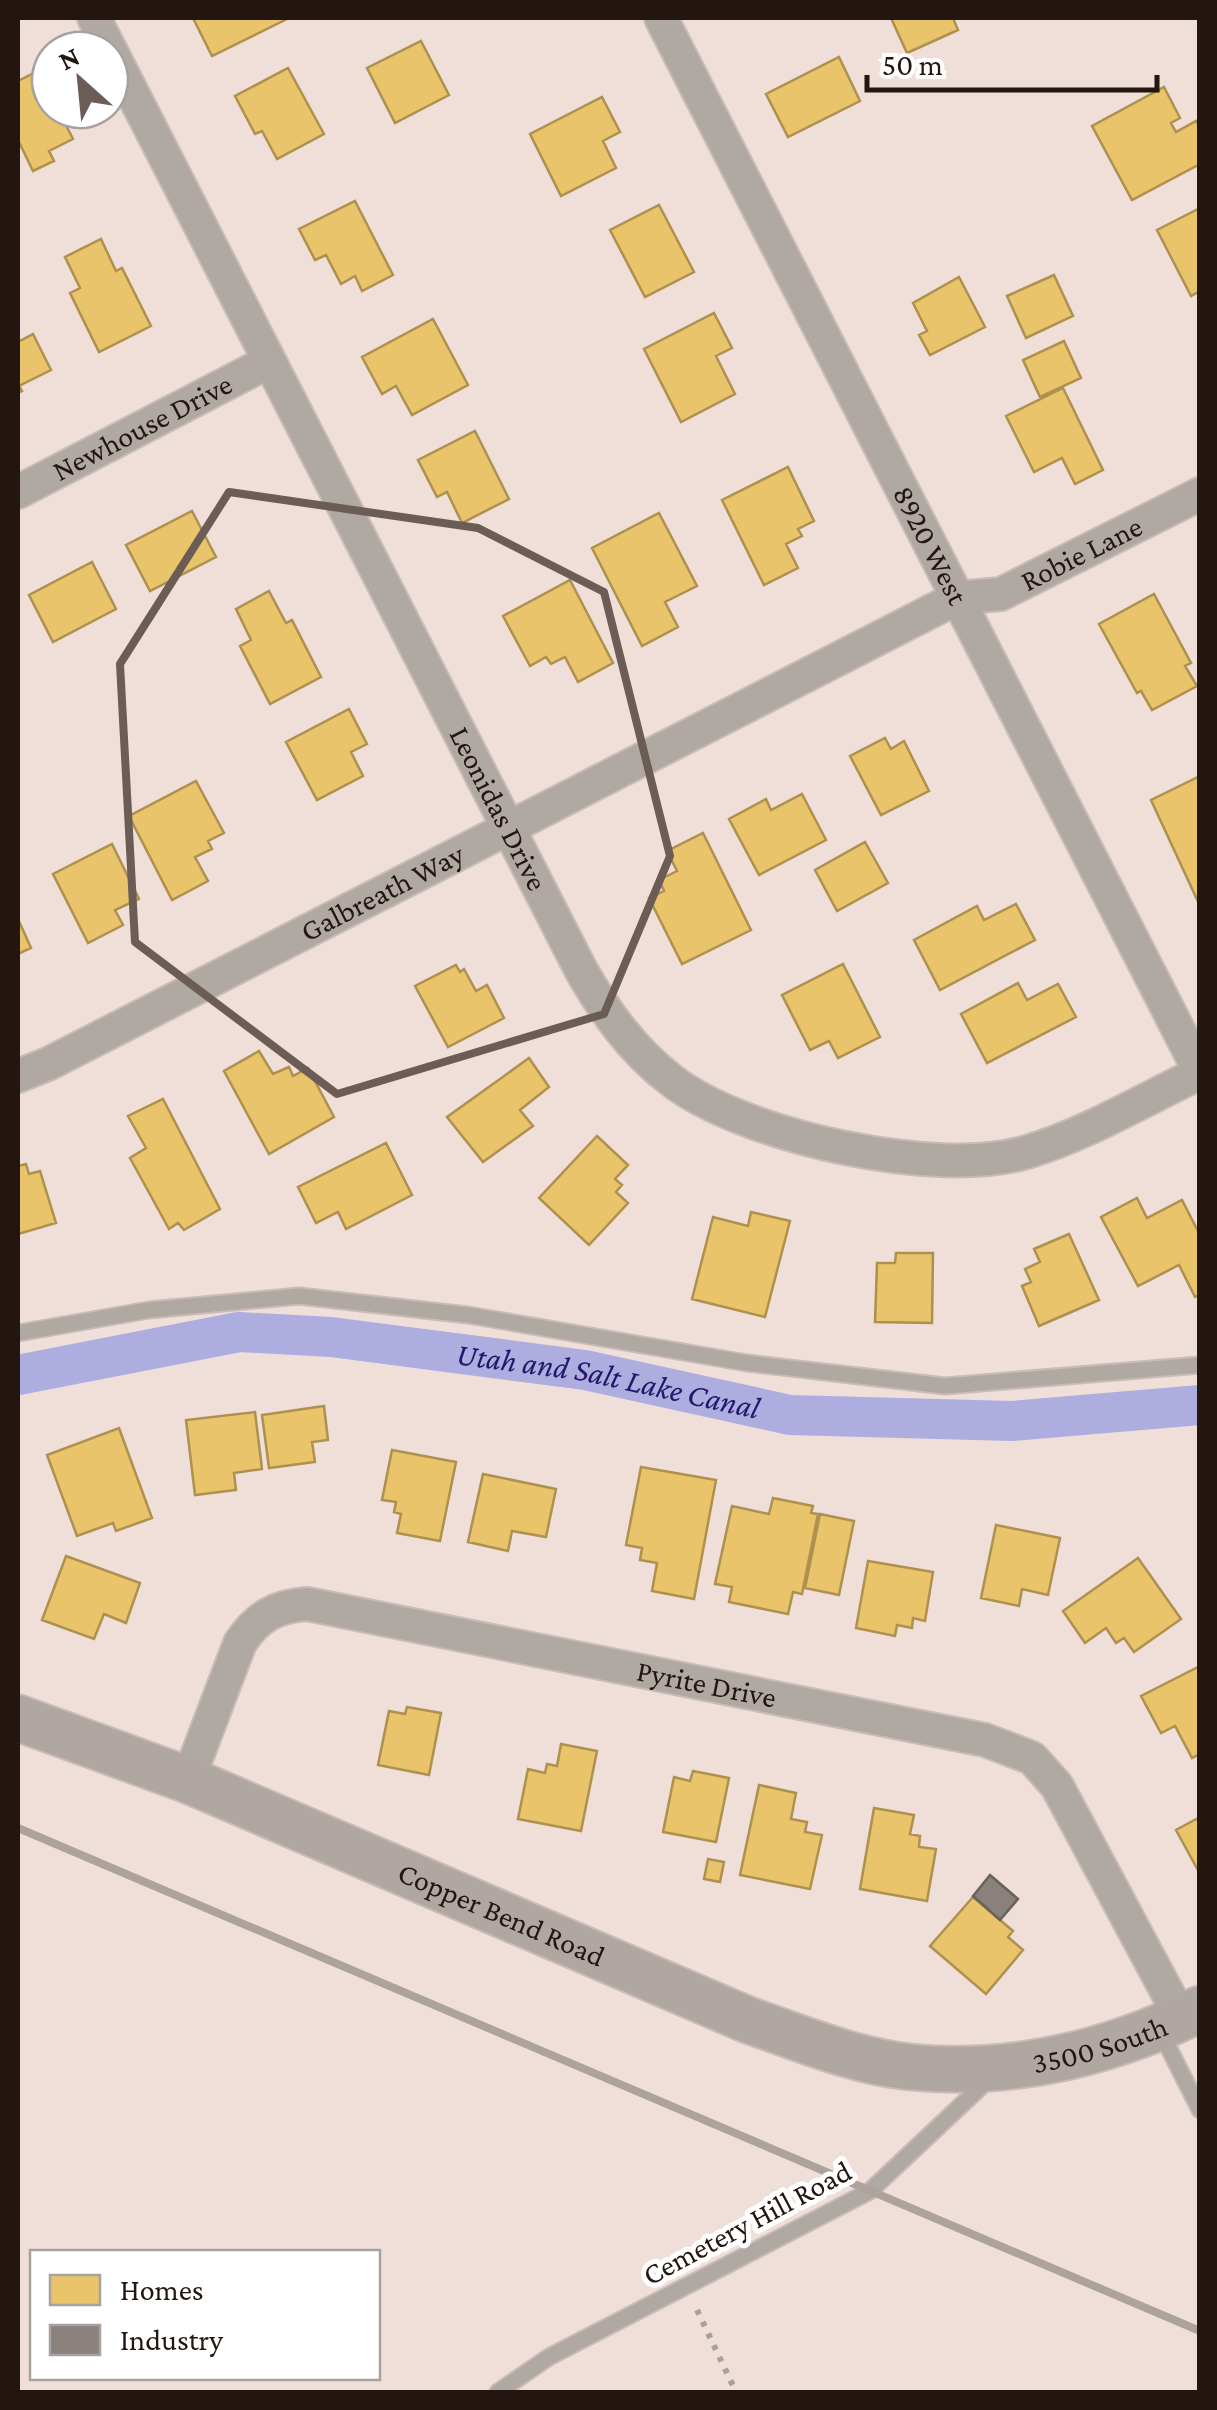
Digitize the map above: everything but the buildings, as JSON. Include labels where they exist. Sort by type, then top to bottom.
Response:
[{"type":"street","name":"Leonidas Drive","points":[[94,18],[508,828],[603,1009],[632,1045],[673,1082],[722,1110],[864,1152],[951,1163],[988,1161],[1027,1152],[1200,1073]]},
{"type":"street","name":"8920 West","points":[[662,18],[1200,1073]]},
{"type":"street","name":"Newhouse Drive","points":[[18,492],[268,362]]},
{"type":"street","name":"Robie Lane","points":[[957,598],[1001,594],[1200,494]]},
{"type":"street","name":"Galbreath Way","points":[[18,1076],[957,598]]},
{"type":"street","name":"Pyrite Drive","points":[[188,1780],[240,1643],[249,1629],[274,1609],[306,1604],[985,1740],[1032,1758],[1057,1786],[1180,2018]]},
{"type":"street","name":"Copper Bend Road","points":[[18,1718],[188,1780],[764,2026],[829,2049],[907,2067],[999,2070]]},
{"type":"street","name":"3500 South","points":[[999,2070],[1066,2058],[1180,2018]]},
{"type":"lane","points":[[18,1333],[150,1310],[299,1296],[468,1315],[747,1363],[945,1386],[1200,1365]]},
{"type":"lane","points":[[1180,2018],[1200,2110]]},
{"type":"lane","name":"Cemetery Hill Road","points":[[498,2392],[550,2357],[870,2191],[999,2070]]},
{"type":"path","points":[[686,2286],[736,2392]]},
{"type":"highlighted area","points":[[229,492],[478,528],[604,592],[670,856],[604,1014],[337,1094],[135,942],[120,664]]},
{"type":"waterway","name":"Utah and Salt Lake Canal","points":[[18,1375],[239,1332],[331,1337],[585,1370],[790,1415],[1012,1421],[1200,1405]]},
{"type":"railway","points":[[18,1828],[1200,2331]]}]
